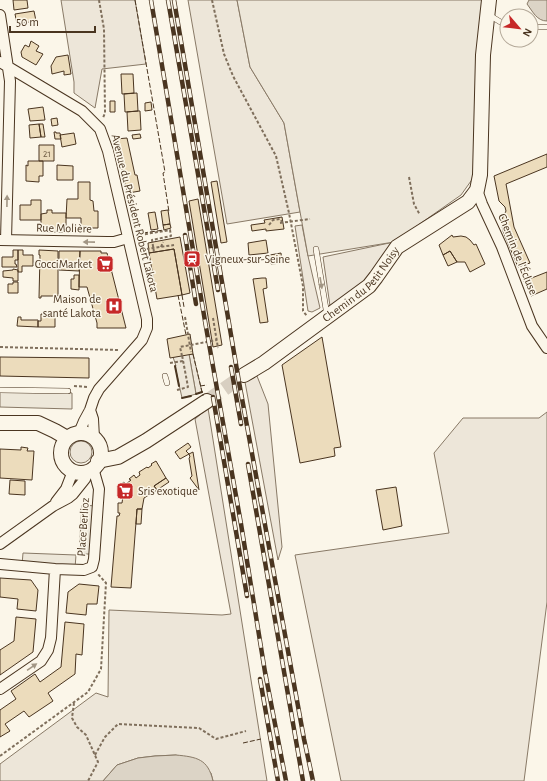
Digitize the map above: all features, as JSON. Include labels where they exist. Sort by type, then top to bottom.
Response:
[{"type":"street","points":[[477,190],[480,175],[483,56],[489,0]]},
{"type":"street","points":[[0,14],[4,65],[10,81],[3,240]]},
{"type":"street","name":"Avenue du Président Robert Lakota","points":[[4,65],[82,111],[100,129],[108,151],[147,319],[147,328],[142,340],[99,389],[90,410]]},
{"type":"street","name":"Chemin du Petit Noisy","points":[[244,375],[264,363],[368,286],[397,247],[468,202],[477,190]]},
{"type":"street","name":"Chemin de l'Écluse","points":[[477,190],[502,247],[532,326],[547,348]]},
{"type":"street","name":"Rue Molière","points":[[3,240],[114,242],[128,238]]},
{"type":"street","points":[[90,410],[73,435],[64,442],[62,448],[61,453],[64,464],[73,471],[80,472],[118,457],[146,441],[207,401]]},
{"type":"street","points":[[90,410],[93,419],[94,438]]},
{"type":"street","points":[[0,423],[38,423],[55,431],[73,435],[84,433],[94,438],[100,449],[100,455],[93,467],[85,480],[73,494],[53,506],[0,544]]},
{"type":"street","name":"Place Berlioz","points":[[0,564],[84,570],[92,567],[94,559],[99,489],[93,467]]},
{"type":"street","points":[[53,506],[66,489],[73,471]]},
{"type":"street","points":[[0,689],[40,661],[48,650],[51,638],[55,569]]},
{"type":"lane","points":[[487,14],[499,21]]},
{"type":"lane","points":[[316,249],[327,317]]},
{"type":"lane","points":[[165,376],[167,383]]},
{"type":"lane","points":[[0,390],[68,391]]},
{"type":"path","points":[[99,0],[104,29],[105,113],[100,129]]},
{"type":"path","points":[[212,0],[224,54],[233,76],[276,156],[303,286],[303,311],[307,316]]},
{"type":"path","points":[[409,176],[414,204],[420,215]]},
{"type":"path","points":[[269,225],[273,220],[280,219],[281,223],[310,219]]},
{"type":"path","points":[[140,235],[170,230],[171,236],[152,240],[154,252]]},
{"type":"path","points":[[161,247],[163,242]]},
{"type":"path","points":[[146,249],[174,245]]},
{"type":"path","points":[[185,317],[191,352]]},
{"type":"path","points":[[213,318],[218,348]]},
{"type":"path","points":[[177,390],[188,387],[180,347],[217,340]]},
{"type":"path","points":[[0,346],[121,350]]},
{"type":"path","points":[[170,363],[183,361]]},
{"type":"path","points":[[68,391],[71,385],[88,387]]},
{"type":"path","points":[[0,756],[88,692],[101,669],[106,583],[92,567]]},
{"type":"path","points":[[74,702],[72,718],[77,727],[86,735],[98,762],[88,781]]},
{"type":"path","points":[[95,755],[105,736],[118,724],[199,728],[216,739],[246,731]]},
{"type":"shaded area","points":[[61,0],[135,0],[146,64],[102,69],[95,108],[74,93],[74,82]]},
{"type":"shaded area","points":[[188,0],[237,0],[250,67],[284,123],[300,212],[227,224]]},
{"type":"shaded area","points":[[237,0],[485,0],[476,174],[461,195],[394,242],[308,256],[284,123],[250,67]]},
{"type":"shaded area","points":[[529,0],[547,0],[547,21],[539,18],[539,8],[530,8],[527,4]]},
{"type":"shaded area","points":[[302,225],[320,308],[312,312],[308,311],[295,226]]},
{"type":"shaded area","points":[[394,242],[366,280],[330,306],[323,257]]},
{"type":"shaded area","points":[[189,354],[193,354],[202,392],[196,394]]},
{"type":"shaded area","points":[[189,354],[196,394],[182,398],[173,357]]},
{"type":"shaded area","points":[[257,376],[268,404],[282,547],[278,560],[245,382]]},
{"type":"shaded area","points":[[0,391],[72,393],[72,409],[0,407]]},
{"type":"shaded area","points":[[208,408],[267,781],[213,781],[211,773],[176,755],[138,758],[117,765],[103,781],[0,781],[0,764],[96,693],[108,697],[109,610],[222,615],[231,614],[195,419]]},
{"type":"shaded area","points":[[547,412],[547,602],[524,781],[341,781],[295,555],[449,533],[434,453],[463,418],[539,418]]},
{"type":"shaded area","points":[[81,441],[89,444],[92,452],[89,460],[81,463],[73,460],[70,452],[73,444]]},
{"type":"shaded area","points":[[82,505],[96,506],[93,554],[79,554]]},
{"type":"shaded area","points":[[23,553],[76,555],[75,568],[22,565]]},
{"type":"shaded area","points":[[176,755],[200,760],[208,768],[213,781],[103,781],[117,765],[138,758]]},
{"type":"building","points":[[13,0],[27,0],[28,8],[14,10]]},
{"type":"building","points":[[34,11],[36,21],[17,24],[15,14]]},
{"type":"building","points":[[31,41],[39,46],[36,51],[43,54],[36,65],[22,57],[21,52],[25,45],[29,47]]},
{"type":"building","points":[[68,55],[71,74],[64,75],[64,71],[52,74],[51,66],[56,57]]},
{"type":"building","points":[[121,74],[133,74],[134,93],[122,94]]},
{"type":"building","points":[[137,93],[138,111],[125,112],[124,94]]},
{"type":"building","points":[[110,101],[115,101],[115,112],[110,112]]},
{"type":"building","points":[[151,102],[152,110],[145,111],[145,103]]},
{"type":"building","points":[[43,107],[45,120],[30,121],[28,109]]},
{"type":"building","points":[[140,111],[141,130],[128,131],[127,112]]},
{"type":"building","points":[[57,118],[58,125],[52,126],[51,119]]},
{"type":"building","points":[[39,124],[43,124],[45,137],[41,137]]},
{"type":"building","points":[[39,124],[41,137],[30,138],[29,125]]},
{"type":"building","points":[[54,132],[60,133],[61,139],[55,139]]},
{"type":"building","points":[[74,133],[76,144],[62,147],[60,135]]},
{"type":"building","points":[[140,134],[141,138],[133,139],[132,135]]},
{"type":"building","points":[[127,138],[140,191],[128,193],[116,139]]},
{"type":"building","points":[[39,145],[54,145],[54,161],[39,161]]},
{"type":"building","points":[[547,154],[547,167],[506,184],[514,227],[530,263],[518,267],[503,231],[501,221],[506,211],[505,207],[499,201],[494,176]]},
{"type":"building","points":[[28,161],[43,161],[43,176],[39,176],[39,182],[26,181],[26,165],[28,166]]},
{"type":"building","points":[[57,165],[73,166],[73,180],[57,180]]},
{"type":"building","points":[[217,181],[227,242],[221,243],[211,182]]},
{"type":"building","points":[[78,182],[90,182],[90,200],[93,201],[94,211],[98,211],[98,228],[81,228],[81,218],[66,218],[67,199],[78,199]]},
{"type":"building","points":[[198,199],[222,345],[213,347],[189,201]]},
{"type":"building","points":[[31,200],[41,200],[41,220],[20,220],[20,205],[31,205]]},
{"type":"building","points":[[47,210],[52,210],[52,213],[66,213],[66,232],[41,232],[41,214],[47,213]]},
{"type":"building","points":[[168,210],[170,224],[163,225],[161,211]]},
{"type":"building","points":[[155,212],[158,229],[151,230],[148,213]]},
{"type":"building","points":[[282,217],[284,229],[252,231],[251,225],[265,223],[264,220]]},
{"type":"building","points":[[170,224],[171,228],[164,230],[163,225]]},
{"type":"building","points":[[452,235],[453,237],[466,237],[474,245],[476,244],[485,264],[470,272],[465,262],[457,262],[450,251],[443,255],[439,245]]},
{"type":"building","points":[[180,237],[190,293],[182,295],[174,249],[149,253],[148,243]]},
{"type":"building","points":[[266,240],[268,253],[249,255],[248,243]]},
{"type":"building","points":[[174,249],[182,295],[157,299],[149,253]]},
{"type":"building","points":[[13,250],[18,250],[18,260],[15,260],[17,267],[2,267],[2,257],[13,257]]},
{"type":"building","points":[[18,250],[23,250],[23,255],[33,255],[33,266],[22,266],[22,272],[18,272]]},
{"type":"building","points":[[39,250],[58,251],[58,296],[41,296],[41,298],[39,298]]},
{"type":"building","points":[[59,251],[80,251],[79,271],[59,270]]},
{"type":"building","points":[[80,251],[101,251],[101,253],[107,253],[126,328],[97,328],[87,287],[79,287]]},
{"type":"building","points":[[450,251],[457,262],[448,266],[443,255]]},
{"type":"building","points":[[281,253],[282,263],[271,264],[270,255]]},
{"type":"building","points":[[13,269],[18,270],[18,281],[13,281],[13,278],[3,277],[3,271]]},
{"type":"building","points":[[547,272],[547,289],[531,296],[524,281]]},
{"type":"building","points":[[74,275],[79,275],[79,290],[71,289],[71,279],[74,279]]},
{"type":"building","points":[[266,278],[267,288],[263,289],[268,322],[260,323],[253,279]]},
{"type":"building","points":[[13,282],[18,282],[18,293],[8,293],[8,284],[13,284]]},
{"type":"building","points":[[41,314],[55,314],[55,327],[38,327],[38,321],[41,321]]},
{"type":"building","points":[[18,317],[21,317],[21,320],[38,320],[38,327],[17,326]]},
{"type":"building","points":[[190,334],[193,354],[170,358],[167,339]]},
{"type":"building","points":[[322,337],[341,447],[334,448],[335,456],[300,463],[282,365]]},
{"type":"building","points":[[0,357],[89,358],[89,378],[0,376]]},
{"type":"building","points":[[188,443],[191,447],[186,451],[189,454],[180,459],[175,452]]},
{"type":"building","points":[[21,447],[28,448],[27,451],[34,451],[32,480],[0,478],[0,449],[21,450]]},
{"type":"building","points":[[193,452],[199,490],[190,478],[192,476],[189,454]]},
{"type":"building","points":[[156,461],[166,478],[154,486],[157,490],[144,498],[142,509],[137,509],[131,588],[111,587],[117,516],[119,516],[120,513],[118,513],[118,503],[122,503],[123,496],[119,496],[120,485],[124,482],[126,484],[134,475],[136,478],[140,475],[139,472],[147,467],[148,468]]},
{"type":"building","points":[[166,478],[169,482],[157,490],[154,486]]},
{"type":"building","points":[[10,480],[25,481],[25,495],[9,494]]},
{"type":"building","points":[[396,487],[402,526],[383,530],[376,490]]},
{"type":"building","points":[[137,509],[142,509],[141,524],[136,524]]},
{"type":"building","points":[[0,578],[31,580],[38,590],[36,611],[17,609],[18,599],[0,597]]},
{"type":"building","points":[[79,584],[99,586],[97,604],[87,604],[86,615],[66,613],[68,592]]},
{"type":"building","points":[[16,617],[36,619],[33,652],[0,675],[0,650],[14,641]]},
{"type":"building","points":[[65,622],[84,624],[82,655],[76,654],[75,674],[48,693],[53,701],[29,717],[24,711],[5,724],[10,731],[0,737],[0,710],[16,699],[11,691],[35,674],[40,682],[61,667]]},
{"type":"tunnel","points":[[207,401],[244,375]]},
{"type":"railway","points":[[151,0],[265,672],[286,781]]},
{"type":"railway","points":[[168,0],[218,290]]},
{"type":"railway","points":[[174,0],[239,382],[313,781]]},
{"type":"railway","points":[[185,235],[196,304]]},
{"type":"railway","points":[[231,367],[241,424]]},
{"type":"railway","points":[[213,397],[247,596]]},
{"type":"railway","points":[[248,464],[303,781]]},
{"type":"railway","points":[[260,679],[278,781]]},
{"type":"fence","points":[[135,0],[165,172],[163,173],[169,212]]},
{"type":"fence","points":[[143,233],[164,230]]},
{"type":"fence","points":[[178,295],[186,335]]},
{"type":"fence","points":[[182,295],[184,307]]},
{"type":"fence","points":[[193,354],[203,396]]},
{"type":"fence","points":[[200,386],[207,385]]},
{"type":"fence","points":[[243,743],[261,739]]},
{"type":"wall","points":[[175,366],[179,386]]},
{"type":"wall","points":[[196,394],[202,392]]},
{"type":"wall","points":[[182,398],[191,396]]},
{"type":"place","name":"Vigneux-sur-Seine","points":[[192,259]]},
{"type":"place","name":"CocciMarket","points":[[105,264]]},
{"type":"place","name":"Maison de santé Lakota","points":[[114,306]]},
{"type":"place","name":"Sris exotique","points":[[125,491]]}]
